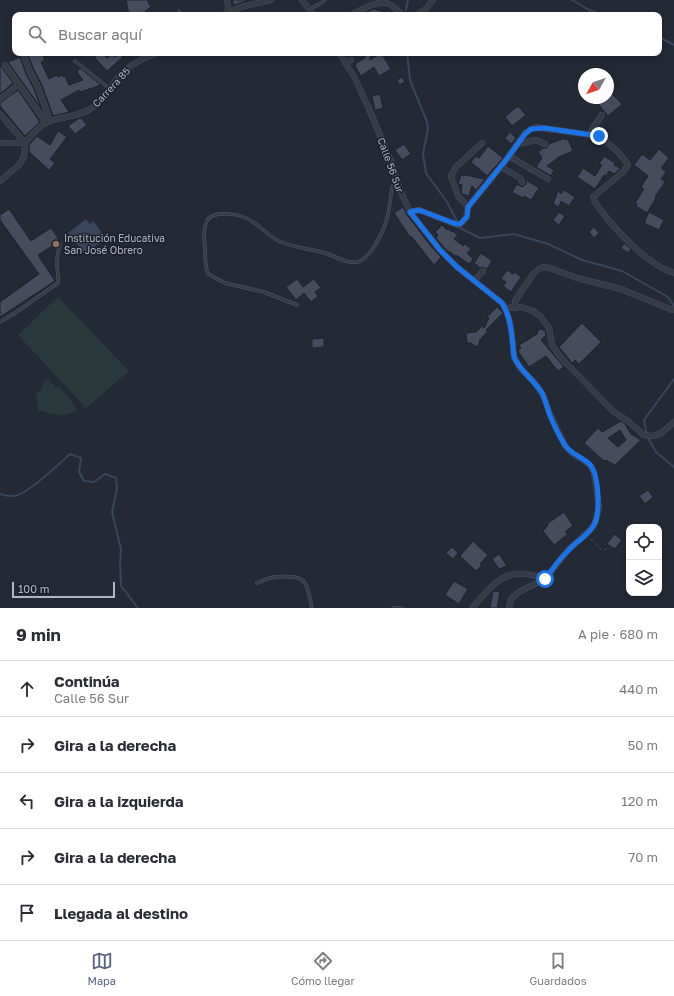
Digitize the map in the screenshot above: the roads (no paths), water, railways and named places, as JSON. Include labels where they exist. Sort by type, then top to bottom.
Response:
[{"type":"street","points":[[227,0],[229,12],[241,7],[270,0]]},
{"type":"street","points":[[302,0],[312,12]]},
{"type":"street","points":[[421,12],[426,9],[433,0]]},
{"type":"street","points":[[357,12],[372,5],[384,2],[389,3],[399,12]]},
{"type":"street","points":[[24,56],[38,87],[47,122]]},
{"type":"street","name":"Carrera 85","points":[[24,143],[47,122],[72,116],[91,109],[126,70],[139,60],[149,56]]},
{"type":"street","name":"Calle 56 Sur","points":[[341,56],[355,78],[372,116],[410,212],[440,250],[457,267],[475,280],[506,308]]},
{"type":"street","points":[[345,63],[351,60]]},
{"type":"street","points":[[5,65],[18,85],[47,122]]},
{"type":"street","points":[[0,99],[18,85]]},
{"type":"street","points":[[0,114],[24,143],[24,157],[18,166],[0,181]]},
{"type":"street","points":[[590,134],[602,115]]},
{"type":"street","points":[[410,212],[419,210],[458,225],[464,221],[467,217],[468,207],[501,167],[517,144],[528,131],[535,127],[599,136],[620,154],[628,165],[624,171],[594,197],[595,202],[618,230],[647,259],[655,265],[674,273]]},
{"type":"street","points":[[517,144],[536,140],[545,144]]},
{"type":"street","points":[[0,143],[24,143]]},
{"type":"street","points":[[468,207],[458,196],[451,176],[456,167],[482,143]]},
{"type":"street","points":[[509,156],[548,179]]},
{"type":"street","points":[[501,167],[520,178],[522,182]]},
{"type":"street","points":[[516,308],[515,301],[533,274],[544,267],[577,278],[621,289],[672,310],[674,309]]},
{"type":"street","points":[[475,280],[483,271]]},
{"type":"street","points":[[509,608],[511,599],[519,592],[545,579],[568,550],[586,534],[595,523],[599,508],[594,473],[591,466],[573,454],[565,446],[543,395],[534,382],[517,363],[514,357],[506,308],[521,308],[533,311],[541,317],[549,328],[552,346],[562,360],[612,411],[629,422],[644,435],[652,436],[660,434],[674,422]]},
{"type":"street","points":[[472,608],[493,585],[509,575],[529,574],[545,579]]},
{"type":"lane","points":[[310,9],[324,2],[325,0]]},
{"type":"lane","points":[[75,61],[110,89]]},
{"type":"lane","points":[[297,304],[264,292],[225,283],[208,274],[206,268],[204,231],[208,219],[211,216],[220,214],[236,215],[262,227],[280,242],[291,246],[326,253],[348,261],[357,262],[370,252],[381,233],[387,218],[392,188],[394,184],[398,182]]},
{"type":"lane","points":[[0,322],[58,284],[60,276],[57,266],[60,244]]},
{"type":"lane","points":[[257,583],[279,576],[301,579],[306,584],[312,608]]},
{"type":"lane","points":[[393,608],[402,608]]},
{"type":"water","points":[[86,219],[90,224],[93,221],[106,238],[85,254],[68,233]]},
{"type":"waterway","points":[[406,10],[408,0]]},
{"type":"waterway","points":[[572,0],[595,12]]},
{"type":"waterway","points":[[662,39],[674,45]]},
{"type":"waterway","points":[[407,56],[410,80],[427,122],[428,129],[423,154],[426,173],[447,202],[458,223]]},
{"type":"waterway","points":[[460,228],[480,238],[514,234],[548,244],[582,260],[622,271],[668,297],[674,306]]},
{"type":"waterway","points":[[674,379],[644,420],[647,436],[656,452],[674,467]]},
{"type":"waterway","points":[[0,494],[14,496],[24,492],[45,477],[70,454],[81,458],[79,472],[84,481],[94,482],[105,474],[116,478],[117,489],[112,512],[121,549],[121,586],[138,608]]},
{"type":"place","name":"Institución Educativa San José Obrero","points":[[56,244]]}]
